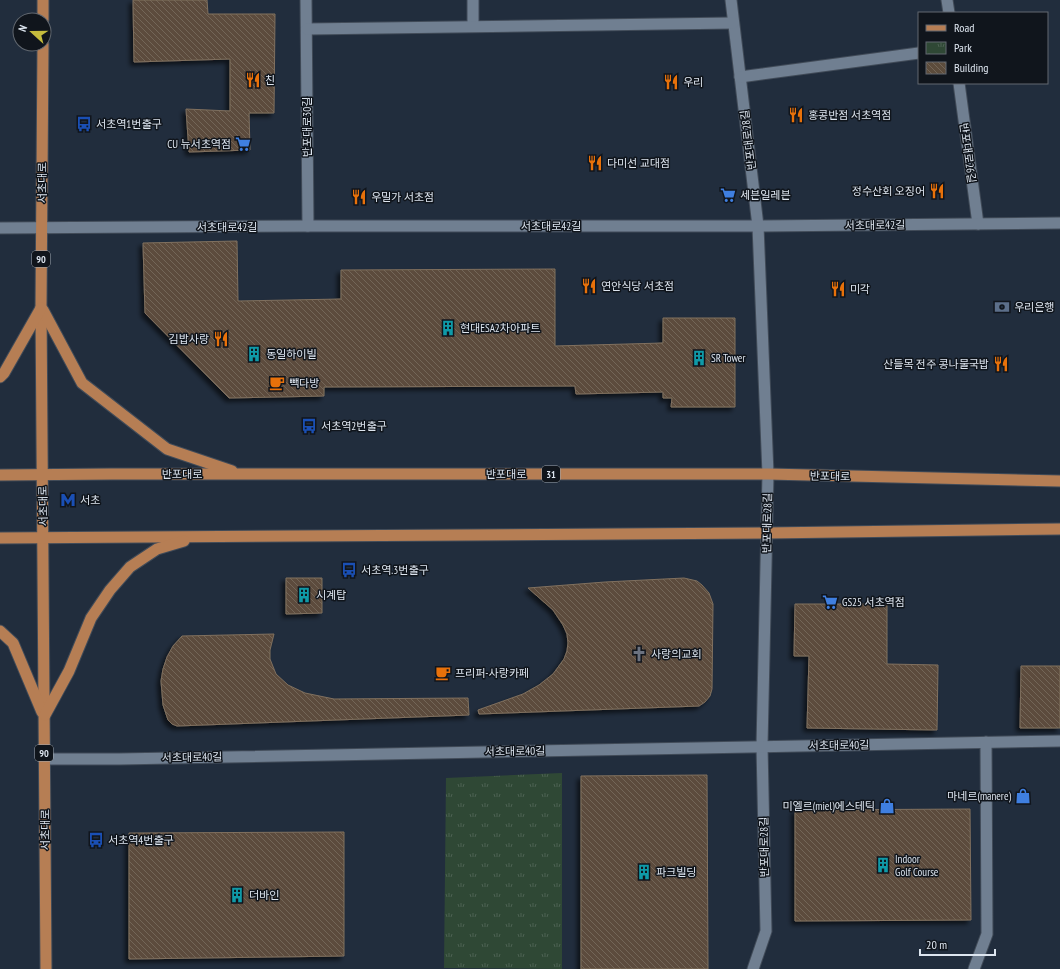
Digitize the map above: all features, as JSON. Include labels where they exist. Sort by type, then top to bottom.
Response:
[{"type":"main road","points":[[43,0],[43,12]]},
{"type":"main road","name":"서초대로","points":[[43,52],[41,228],[46,969]]},
{"type":"main road","points":[[0,377],[4,373],[42,308]]},
{"type":"main road","points":[[42,308],[82,383],[167,449],[241,475]]},
{"type":"main road","name":"반포대로","points":[[0,475],[768,474],[1060,481]]},
{"type":"main road","points":[[0,538],[768,533],[1060,529]]},
{"type":"main road","points":[[44,718],[69,671],[92,618],[110,590],[130,567],[157,549],[197,537]]},
{"type":"main road","points":[[0,631],[13,643],[44,718]]},
{"type":"street","name":"반포대로30길","points":[[306,0],[308,226]]},
{"type":"street","points":[[473,0],[473,26]]},
{"type":"street","name":"반포대로28길","points":[[731,0],[758,226],[768,474],[768,533],[762,746],[766,931],[753,969]]},
{"type":"street","points":[[948,0],[949,12]]},
{"type":"street","points":[[306,28],[733,23]]},
{"type":"street","points":[[740,77],[918,53]]},
{"type":"street","name":"반포대로26길","points":[[959,84],[978,224]]},
{"type":"street","name":"서초대로42길","points":[[0,228],[758,226],[1060,223]]},
{"type":"street","name":"서초대로40길","points":[[44,759],[1060,741]]},
{"type":"street","points":[[974,969],[987,934],[986,742]]},
{"type":"green space","points":[[562,773],[562,969],[444,968],[446,778]]},
{"type":"building","points":[[133,0],[207,0],[208,14],[275,14],[274,113],[249,113],[250,150],[189,152],[186,109],[230,111],[230,59],[134,62]]},
{"type":"building","points":[[237,241],[238,301],[341,299],[341,270],[555,269],[555,346],[663,343],[663,318],[735,318],[735,407],[671,407],[672,398],[663,398],[663,392],[576,394],[575,386],[324,387],[324,396],[229,398],[145,313],[143,243]]},
{"type":"building","name":"시계탑","points":[[286,578],[322,578],[322,613],[286,614]]},
{"type":"building","points":[[684,578],[697,581],[702,585],[709,593],[713,604],[712,689],[710,696],[699,706],[479,714],[478,710],[523,694],[539,685],[553,674],[564,659],[568,643],[567,634],[563,625],[553,610],[528,588]]},
{"type":"building","points":[[795,604],[887,604],[887,664],[938,665],[937,730],[807,728],[809,656],[794,656]]},
{"type":"building","points":[[274,634],[270,650],[270,659],[276,674],[288,685],[305,693],[334,699],[468,698],[469,715],[177,726],[168,720],[163,705],[161,681],[163,669],[173,646],[182,636]]},
{"type":"building","points":[[1021,666],[1060,666],[1060,728],[1020,728]]},
{"type":"building","name":"파크빌딩","points":[[707,775],[708,969],[581,969],[581,776]]},
{"type":"building","name":"Indoor Golf Course","points":[[970,809],[971,920],[795,921],[795,810]]},
{"type":"building","name":"더바인","points":[[344,832],[344,956],[129,959],[129,833]]},
{"type":"place","name":"친","points":[[253,80]]},
{"type":"place","name":"우리","points":[[671,82]]},
{"type":"place","name":"홍콩반점 서초역점","points":[[796,115]]},
{"type":"place","name":"서초역1번출구","points":[[84,124]]},
{"type":"place","name":"CU 뉴서초역점","points":[[243,144]]},
{"type":"place","name":"다미선 교대점","points":[[595,163]]},
{"type":"place","name":"정수산회 오징어","points":[[937,191]]},
{"type":"place","name":"세븐일레븐","points":[[728,195]]},
{"type":"place","name":"우밀가 서초점","points":[[359,197]]},
{"type":"place","name":"연안식당 서초점","points":[[589,286]]},
{"type":"place","name":"미각","points":[[838,289]]},
{"type":"place","name":"우리은행","points":[[1002,307]]},
{"type":"place","name":"현대ESA2차아파트","points":[[448,328]]},
{"type":"place","name":"김밥사랑","points":[[221,339]]},
{"type":"place","name":"동일하이빌","points":[[254,354]]},
{"type":"place","name":"SR Tower","points":[[699,358]]},
{"type":"place","name":"산들목 전주 콩나물국밥","points":[[1001,364]]},
{"type":"place","name":"빽다방","points":[[277,383]]},
{"type":"place","name":"서초역2번출구","points":[[309,426]]},
{"type":"place","name":"서초","points":[[68,500]]},
{"type":"place","name":"서초역.3번출구","points":[[349,570]]},
{"type":"place","name":"시계탑","points":[[304,595]]},
{"type":"place","name":"GS25 서초역점","points":[[830,602]]},
{"type":"place","name":"사랑의교회","points":[[639,654]]},
{"type":"place","name":"프리퍼-사랑카페","points":[[443,673]]},
{"type":"place","name":"마네르(manere)","points":[[1023,796]]},
{"type":"place","name":"미엘르(miel)에스테틱","points":[[887,806]]},
{"type":"place","name":"서초역4번출구","points":[[96,840]]},
{"type":"place","name":"Indoor Golf Course","points":[[883,865]]},
{"type":"place","name":"파크빌딩","points":[[644,872]]},
{"type":"place","name":"더바인","points":[[237,895]]}]
